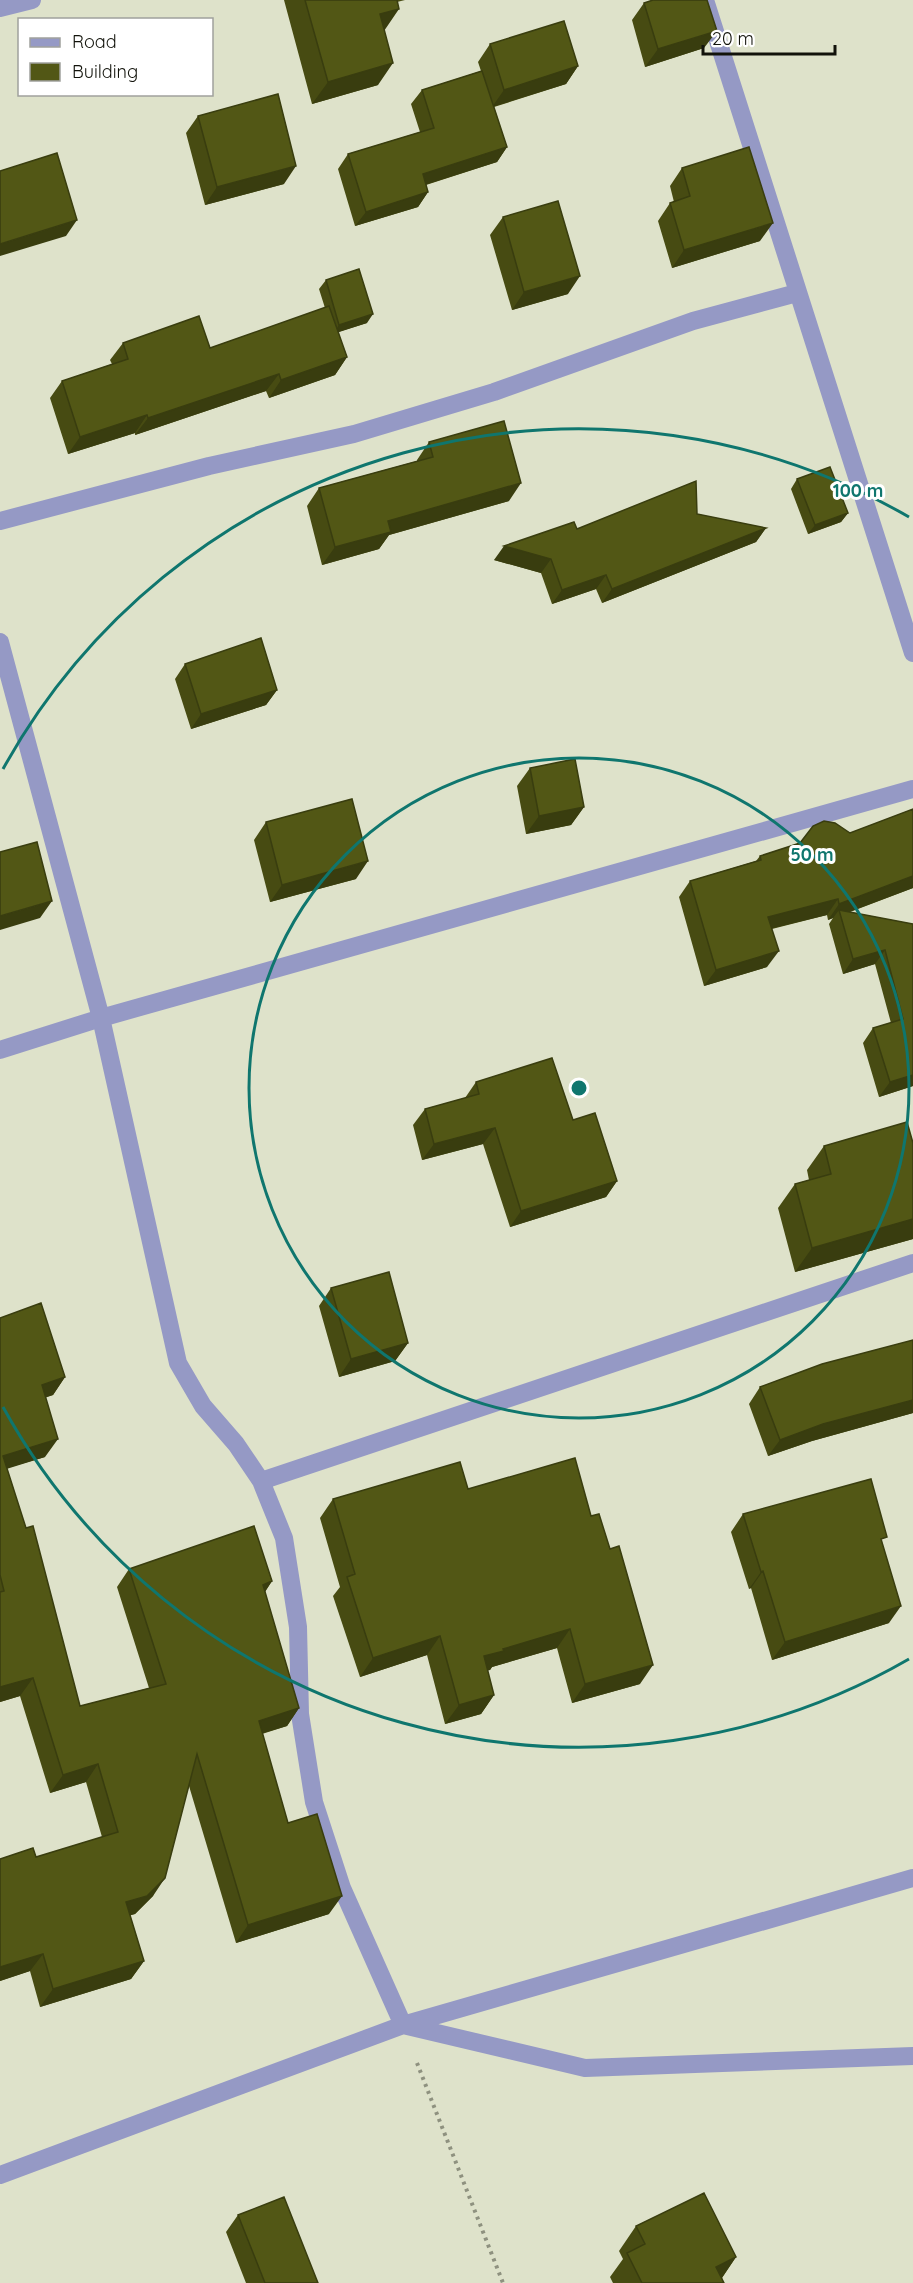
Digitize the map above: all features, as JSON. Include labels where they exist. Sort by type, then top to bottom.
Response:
[{"type":"street","points":[[0,8],[32,0]]},
{"type":"street","points":[[705,0],[913,654]]},
{"type":"street","points":[[0,521],[209,466],[354,434],[494,392],[693,321],[797,293]]},
{"type":"street","points":[[0,642],[101,1018],[178,1363],[203,1406],[236,1444],[261,1481],[284,1538],[298,1627],[300,1714],[314,1802],[342,1888],[403,2025]]},
{"type":"street","points":[[0,1050],[101,1018],[913,789]]},
{"type":"street","points":[[261,1481],[913,1263]]},
{"type":"street","points":[[0,2175],[403,2025],[913,1878]]},
{"type":"street","points":[[403,2025],[585,2068],[913,2056]]},
{"type":"path","points":[[403,2025],[503,2283]]},
{"type":"building","points":[[305,0],[397,0],[399,9],[380,14],[393,63],[328,82]]},
{"type":"building","points":[[653,0],[707,0],[717,31],[658,49],[644,3]]},
{"type":"building","points":[[564,21],[578,66],[504,90],[490,44]]},
{"type":"building","points":[[482,71],[507,147],[423,174],[428,192],[366,212],[348,154],[434,128],[422,90]]},
{"type":"building","points":[[278,94],[296,166],[217,187],[198,116]]},
{"type":"building","points":[[749,147],[773,223],[684,250],[670,203],[690,196],[682,168]]},
{"type":"building","points":[[57,153],[77,220],[0,244],[0,171]]},
{"type":"building","points":[[558,201],[580,276],[524,292],[503,217]]},
{"type":"building","points":[[359,269],[373,314],[339,325],[326,280]]},
{"type":"building","points":[[329,306],[347,357],[281,380],[279,374],[148,418],[147,415],[80,437],[62,381],[128,359],[123,343],[199,316],[210,348]]},
{"type":"building","points":[[504,421],[521,483],[388,521],[391,532],[335,547],[319,488],[433,457],[429,442]]},
{"type":"building","points":[[830,467],[848,513],[815,525],[797,479]]},
{"type":"building","points":[[696,481],[697,514],[766,528],[612,589],[606,575],[562,590],[551,559],[504,546],[574,522],[577,529]]},
{"type":"building","points":[[261,638],[277,690],[201,714],[185,664]]},
{"type":"building","points":[[575,759],[584,807],[539,816],[530,768]]},
{"type":"building","points":[[352,799],[368,861],[282,885],[266,822]]},
{"type":"building","points":[[913,809],[913,876],[839,904],[838,899],[768,917],[779,951],[716,970],[690,881],[761,860],[760,856],[800,843],[813,826],[824,821],[835,823],[850,833]]},
{"type":"building","points":[[37,842],[52,901],[0,916],[0,852]]},
{"type":"building","points":[[839,910],[913,924],[913,1075],[890,1082],[873,1028],[903,1019],[885,950],[853,959]]},
{"type":"building","points":[[552,1058],[573,1120],[595,1113],[617,1181],[521,1211],[495,1128],[434,1144],[425,1109],[479,1094],[476,1082]]},
{"type":"building","points":[[907,1122],[913,1143],[913,1219],[812,1248],[795,1184],[831,1174],[824,1146]]},
{"type":"building","points":[[389,1272],[408,1343],[351,1359],[331,1288]]},
{"type":"building","points":[[41,1303],[65,1377],[42,1385],[58,1439],[3,1456],[26,1528],[33,1526],[80,1706],[166,1684],[129,1569],[254,1526],[272,1581],[263,1585],[299,1708],[259,1721],[288,1823],[317,1814],[342,1896],[248,1925],[197,1754],[165,1878],[147,1896],[126,1902],[144,1961],[53,1989],[43,1954],[0,1967],[0,1859],[33,1848],[36,1857],[118,1832],[98,1764],[63,1775],[33,1678],[0,1687],[0,1592],[4,1591],[0,1575],[0,1318]]},
{"type":"building","points":[[913,1340],[913,1400],[823,1424],[780,1440],[760,1387],[822,1364]]},
{"type":"building","points":[[575,1458],[591,1516],[599,1514],[610,1549],[619,1546],[653,1665],[585,1684],[570,1629],[484,1656],[494,1695],[459,1705],[440,1636],[373,1658],[347,1577],[355,1574],[333,1499],[460,1462],[468,1489]]},
{"type":"building","points":[[871,1479],[887,1537],[881,1539],[901,1606],[785,1642],[743,1514]]},
{"type":"building","points":[[704,2193],[736,2257],[716,2267],[724,2283],[642,2283],[627,2253],[645,2244],[636,2226]]},
{"type":"building","points":[[284,2197],[318,2283],[265,2283],[238,2215]]}]
